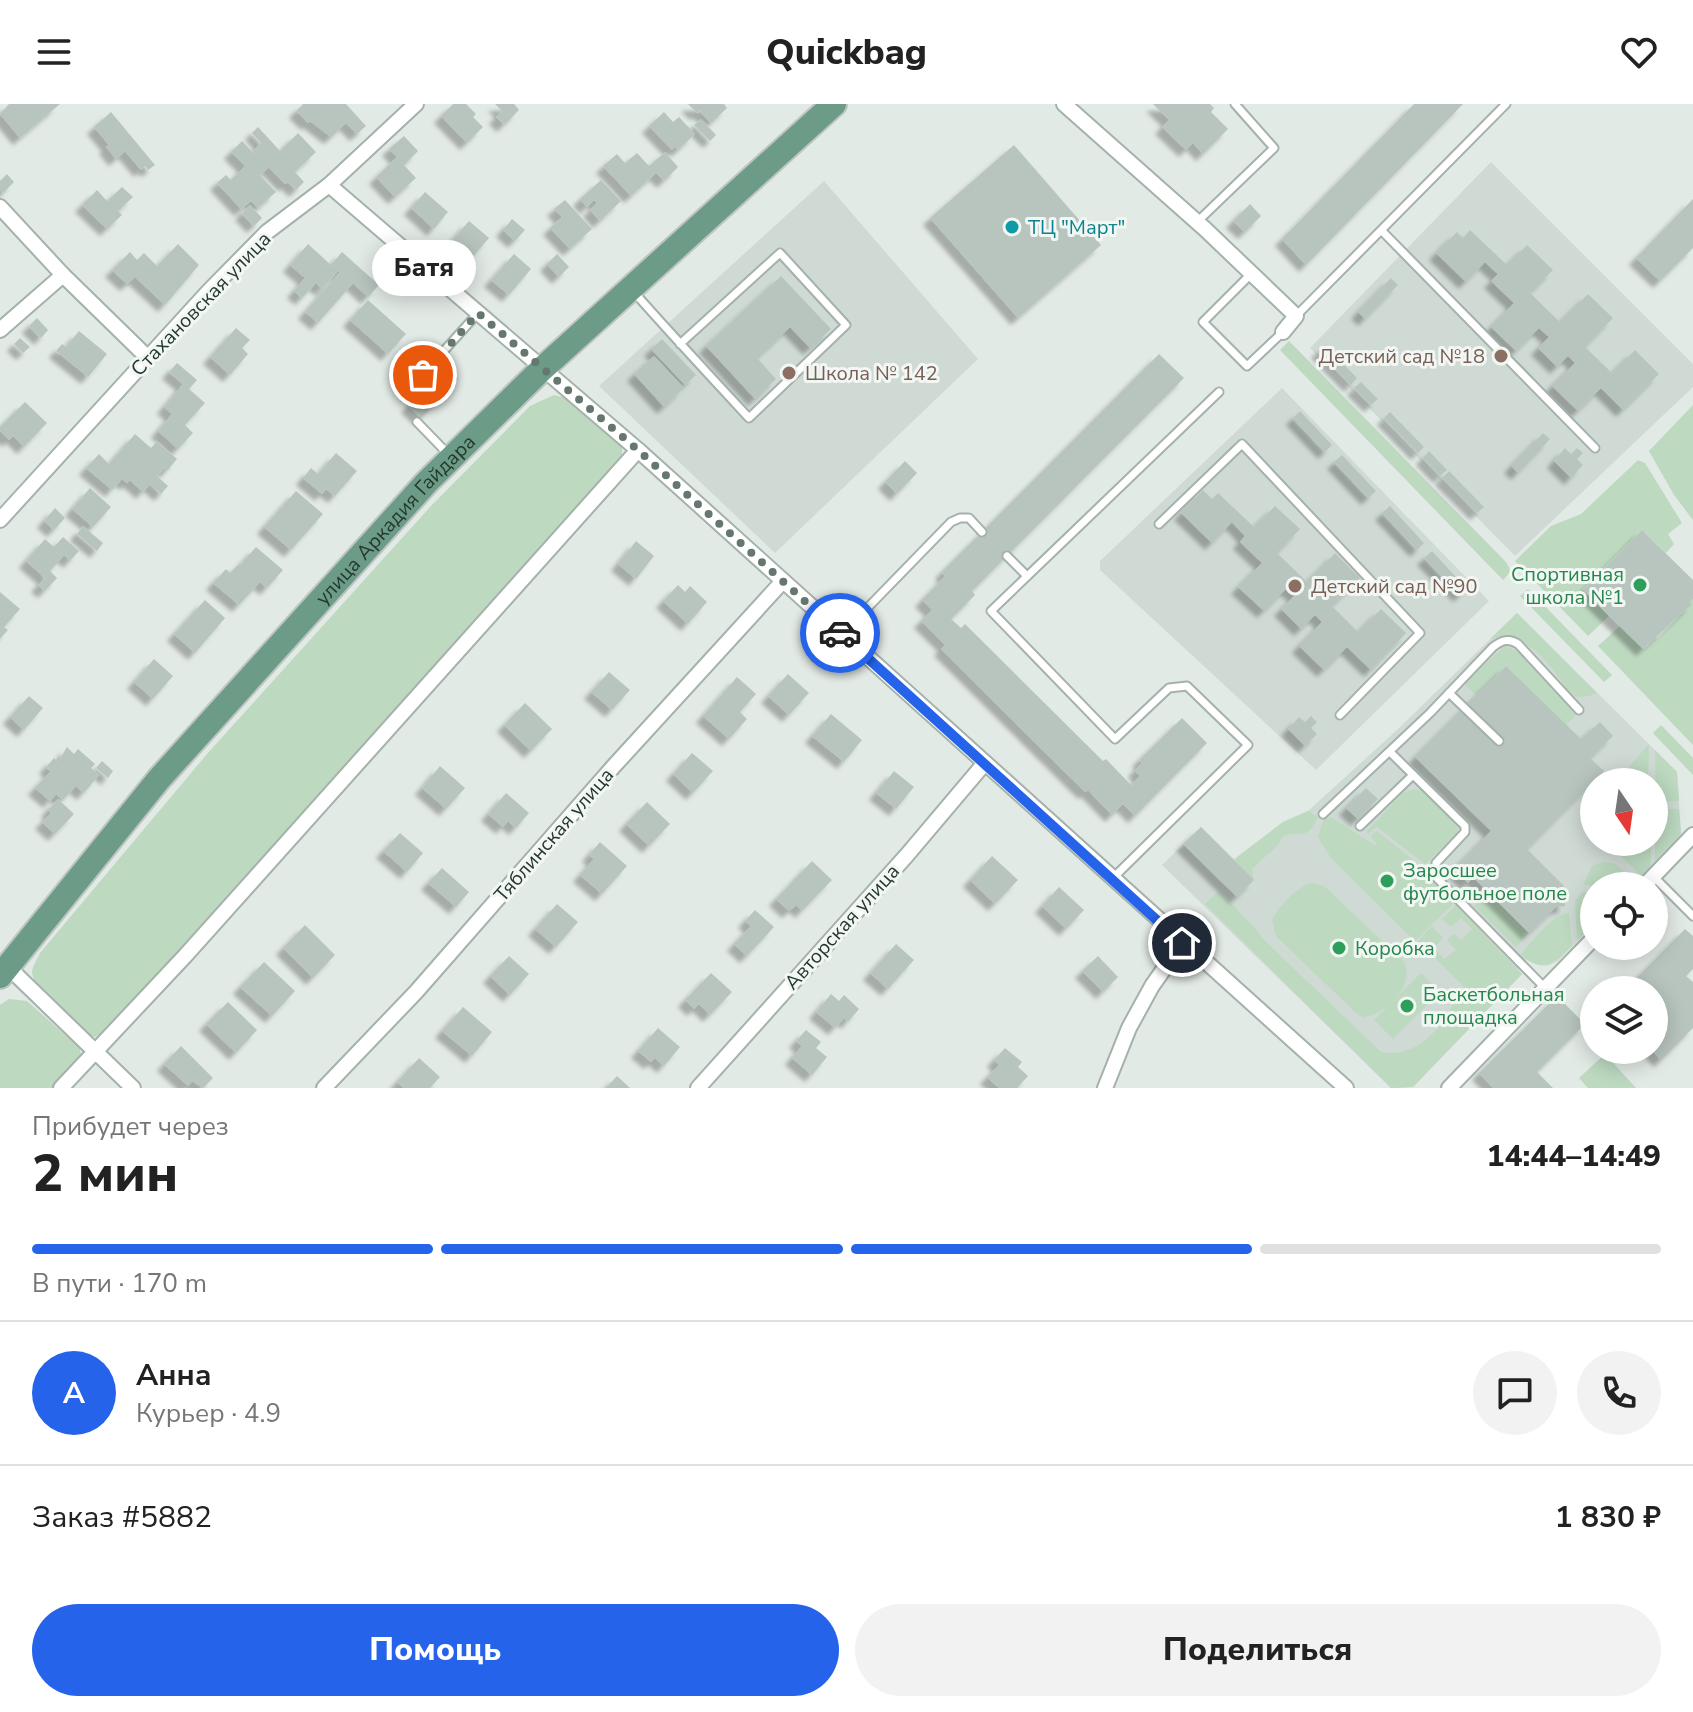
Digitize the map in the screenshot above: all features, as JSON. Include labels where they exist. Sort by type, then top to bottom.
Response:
[{"type":"main road","name":"улица Аркадия Гайдара","points":[[3,968],[209,722],[451,457],[542,369],[834,104]]},
{"type":"street","name":"Стахановская улица","points":[[0,520],[208,292],[267,232],[329,185],[416,104]]},
{"type":"street","points":[[1064,104],[1296,316],[1283,332]]},
{"type":"street","points":[[329,185],[638,450],[1346,1088]]},
{"type":"street","points":[[0,207],[63,275],[148,358]]},
{"type":"street","points":[[0,330],[63,275]]},
{"type":"street","points":[[61,1088],[352,771],[638,450]]},
{"type":"street","name":"Тяблинская улица","points":[[324,1088],[416,992],[613,767],[783,581]]},
{"type":"street","name":"Авторская улица","points":[[698,1088],[907,855],[984,764]]},
{"type":"street","points":[[1658,872],[1693,835]]},
{"type":"street","points":[[1105,1088],[1129,1028],[1166,963],[1182,943]]},
{"type":"street","points":[[1449,1088],[1580,952]]},
{"type":"street","points":[[3,968],[133,1088]]},
{"type":"lane","points":[[1197,223],[1274,148],[1235,104]]},
{"type":"lane","points":[[1296,316],[1506,104]]},
{"type":"lane","points":[[1382,231],[1595,448]]},
{"type":"lane","points":[[632,289],[680,344],[749,418],[846,325],[780,253],[680,344]]},
{"type":"lane","points":[[1251,274],[1203,322],[1247,366],[1283,332]]},
{"type":"lane","points":[[404,395],[478,313]]},
{"type":"lane","points":[[1112,879],[1248,745],[1187,686],[1169,688],[1115,739],[991,611],[1219,392]]},
{"type":"lane","points":[[417,422],[451,457]]},
{"type":"lane","points":[[1159,524],[1242,444],[1420,633],[1340,715]]},
{"type":"lane","points":[[842,634],[951,522],[969,518],[982,532]]},
{"type":"lane","points":[[1007,556],[1027,576]]},
{"type":"lane","points":[[1323,814],[1390,752],[1495,645],[1510,640],[1518,644],[1579,710]]},
{"type":"lane","points":[[1449,693],[1499,741]]},
{"type":"lane","points":[[1390,752],[1466,828],[1436,863],[1437,878],[1545,988]]},
{"type":"lane","points":[[1360,826],[1413,775]]},
{"type":"lane","points":[[1668,896],[1693,916]]},
{"type":"shaded area","name":"Детский сад №18","points":[[1491,162],[1693,364],[1693,387],[1515,556],[1310,348]]},
{"type":"shaded area","name":"Школа № 142","points":[[824,181],[978,359],[775,553],[599,386]]},
{"type":"shaded area","name":"Детский сад №90","points":[[1282,388],[1489,601],[1316,770],[1100,570],[1100,561]]},
{"type":"shaded area","points":[[1517,613],[1677,772],[1681,834],[1668,848],[1668,768],[1580,768],[1580,856],[1660,856],[1644,872],[1580,872],[1580,938],[1558,961],[1547,966],[1526,960],[1518,969],[1522,974],[1413,1087],[1391,1088],[1162,865],[1201,827],[1234,859],[1283,822],[1308,811]]},
{"type":"green space","points":[[1289,341],[1506,562],[1511,571],[1503,580],[1280,350]]},
{"type":"green space","points":[[554,395],[566,398],[622,446],[622,459],[109,1029],[95,1037],[86,1034],[38,986],[32,971],[40,953],[207,754],[431,506],[530,406]]},
{"type":"green space","points":[[1693,405],[1693,520],[1674,495],[1649,451]]},
{"type":"green space","points":[[1638,460],[1645,463],[1682,523],[1668,534],[1674,544],[1666,553],[1642,530],[1583,589],[1609,616],[1588,636],[1515,561],[1551,526],[1581,514]]},
{"type":"green space","points":[[1528,589],[1612,675],[1604,682],[1520,596]]},
{"type":"green space","points":[[1693,599],[1693,745],[1598,646],[1620,626],[1644,649]]},
{"type":"green space","points":[[1517,613],[1597,693],[1582,697],[1573,695],[1544,659],[1528,646],[1511,638],[1490,639]]},
{"type":"green space","points":[[1505,646],[1525,656],[1579,712],[1566,725],[1506,666],[1476,695],[1463,683]]},
{"type":"green space","points":[[1661,725],[1693,758],[1693,775],[1653,733]]},
{"type":"green space","points":[[1649,744],[1648,768],[1628,768]]},
{"type":"green space","points":[[1655,750],[1677,772],[1679,801],[1668,801],[1668,768],[1655,768]]},
{"type":"green space","points":[[1415,789],[1440,804],[1458,829],[1456,835],[1425,864],[1377,827],[1368,834],[1366,832],[1403,793]]},
{"type":"green space","points":[[1668,809],[1679,809],[1681,834],[1668,848]]},
{"type":"green space","points":[[1308,811],[1318,817],[1311,829],[1283,836],[1278,845],[1252,869],[1254,880],[1234,860],[1283,822]]},
{"type":"green space","points":[[1324,818],[1332,818],[1378,847],[1371,836],[1377,831],[1422,867],[1454,903],[1415,941],[1331,858],[1318,837]]},
{"type":"green space","points":[[1621,856],[1651,856],[1651,865],[1645,872],[1637,872]]},
{"type":"green space","points":[[1603,862],[1615,864],[1624,872],[1589,872],[1592,866]]},
{"type":"green space","name":"Коробка","points":[[1311,883],[1324,886],[1404,962],[1407,971],[1402,989],[1389,1005],[1372,1015],[1363,1017],[1356,1013],[1276,936],[1272,920],[1275,915],[1294,893]]},
{"type":"green space","points":[[1219,891],[1261,937],[1381,1052],[1395,1053],[1419,1044],[1440,1026],[1457,990],[1464,997],[1469,992],[1418,941],[1432,926],[1443,938],[1434,948],[1444,959],[1456,950],[1447,940],[1454,934],[1461,940],[1472,929],[1461,918],[1451,927],[1442,919],[1456,905],[1522,974],[1413,1087],[1391,1088],[1205,904]]},
{"type":"green space","points":[[1489,893],[1529,933],[1516,947],[1474,906]]},
{"type":"green space","points":[[1580,895],[1580,938],[1577,941],[1575,901]]},
{"type":"green space","points":[[1569,913],[1572,946],[1559,958],[1542,965],[1521,954],[1549,923]]},
{"type":"green space","name":"Баскетбольная площадка","points":[[1421,973],[1440,992],[1393,1039],[1374,1020]]},
{"type":"green space","points":[[9,999],[27,1001],[80,1048],[81,1057],[52,1088],[0,1088],[0,1005]]},
{"type":"green space","points":[[1594,1064],[1614,1064],[1636,1088],[1588,1088],[1579,1078]]},
{"type":"building","points":[[9,104],[60,104],[20,138],[0,114]]},
{"type":"building","points":[[303,104],[346,104],[366,126],[357,134],[346,123],[331,137],[310,121],[308,123],[296,111]]},
{"type":"building","points":[[453,104],[466,104],[483,127],[467,143],[441,116]]},
{"type":"building","points":[[495,104],[514,104],[519,110],[504,125],[496,117],[502,111]]},
{"type":"building","points":[[688,104],[724,104],[727,108],[711,123]]},
{"type":"building","points":[[1153,104],[1210,104],[1214,108],[1211,112],[1228,129],[1203,154],[1193,143],[1186,150],[1162,127],[1169,120]]},
{"type":"building","points":[[1414,104],[1463,104],[1306,265],[1282,239]]},
{"type":"building","points":[[111,112],[155,165],[148,170],[145,166],[141,170],[125,151],[116,159],[106,147],[109,145],[94,127]]},
{"type":"building","points":[[664,112],[673,122],[679,117],[695,134],[678,150],[675,147],[672,150],[649,126]]},
{"type":"building","points":[[701,119],[716,135],[710,141],[694,125]]},
{"type":"building","points":[[258,127],[280,151],[298,133],[316,152],[295,172],[304,182],[296,190],[288,182],[285,184],[253,151],[261,143],[252,133]]},
{"type":"building","points":[[404,136],[418,151],[404,165],[416,178],[395,197],[376,177],[397,157],[389,149]]},
{"type":"building","points":[[242,141],[268,168],[260,175],[276,192],[258,208],[251,201],[241,209],[217,183],[226,175],[231,180],[245,166],[231,152]]},
{"type":"building","name":"ТЦ \"Март\"","points":[[1014,145],[1101,245],[1018,318],[930,218]]},
{"type":"building","points":[[665,152],[678,167],[664,181],[656,173],[631,196],[603,166],[617,154],[625,163],[637,153],[649,166]]},
{"type":"building","points":[[7,174],[14,182],[3,193],[0,181]]},
{"type":"building","points":[[601,180],[621,201],[600,221],[590,210],[597,203],[594,200],[587,207],[580,199]]},
{"type":"building","points":[[122,187],[133,197],[118,211],[122,215],[107,229],[82,205],[97,190],[107,201]]},
{"type":"building","points":[[425,192],[448,212],[434,229],[411,208]]},
{"type":"building","points":[[1693,199],[1693,248],[1660,281],[1636,258]]},
{"type":"building","points":[[565,200],[592,229],[570,249],[550,228],[562,217],[554,209]]},
{"type":"building","points":[[1250,204],[1261,216],[1245,232],[1233,221]]},
{"type":"building","points":[[250,205],[262,218],[254,226],[242,213]]},
{"type":"building","points":[[512,219],[525,230],[515,241],[503,230]]},
{"type":"building","points":[[469,221],[489,238],[469,261],[449,244]]},
{"type":"building","points":[[1470,230],[1507,265],[1527,245],[1553,270],[1530,293],[1560,322],[1588,294],[1613,318],[1585,347],[1612,373],[1635,350],[1659,374],[1623,410],[1601,388],[1578,411],[1552,386],[1575,363],[1568,356],[1557,367],[1538,348],[1549,337],[1539,328],[1516,351],[1491,327],[1514,303],[1491,281],[1498,274],[1485,262],[1466,282],[1436,253],[1457,232],[1463,238]]},
{"type":"building","points":[[178,244],[199,265],[165,305],[135,277],[127,284],[112,270],[130,252],[137,260],[144,253],[157,266]]},
{"type":"building","points":[[308,244],[331,265],[342,252],[379,285],[368,297],[353,283],[318,323],[305,312],[340,272],[322,289],[316,283],[302,298],[294,291],[305,278],[290,265]]},
{"type":"building","points":[[514,254],[531,269],[509,295],[491,280]]},
{"type":"building","points":[[557,254],[569,267],[559,277],[547,264]]},
{"type":"building","points":[[781,276],[831,329],[810,348],[790,327],[757,358],[776,379],[755,399],[706,346]]},
{"type":"building","points":[[1391,278],[1398,285],[1365,319],[1358,312]]},
{"type":"building","points":[[368,300],[406,334],[388,354],[350,320]]},
{"type":"building","points":[[37,318],[48,330],[41,338],[29,326]]},
{"type":"building","points":[[236,328],[250,340],[242,348],[248,354],[230,375],[210,357]]},
{"type":"building","points":[[79,331],[107,354],[88,377],[56,351],[62,344],[66,347]]},
{"type":"building","points":[[20,338],[30,347],[23,353],[14,344]]},
{"type":"building","points":[[662,339],[696,375],[685,385],[651,349]]},
{"type":"building","points":[[1325,345],[1357,378],[1351,385],[1318,351]]},
{"type":"building","points":[[1159,354],[1184,378],[972,591],[975,595],[951,619],[961,628],[965,624],[1131,785],[1140,776],[1135,770],[1142,763],[1139,760],[1182,718],[1207,743],[1135,816],[1123,804],[1112,815],[941,649],[945,645],[921,621],[932,610],[922,600],[945,576],[942,572]]},
{"type":"building","points":[[654,356],[684,388],[664,407],[634,374]]},
{"type":"building","points":[[177,363],[197,380],[189,389],[205,403],[185,425],[193,433],[178,449],[158,431],[172,414],[164,407],[183,384],[169,372]]},
{"type":"building","points":[[445,367],[458,379],[421,418],[408,406]]},
{"type":"building","points":[[1361,382],[1378,399],[1371,405],[1354,388]]},
{"type":"building","points":[[25,402],[47,423],[24,447],[13,436],[9,440],[0,427]]},
{"type":"building","points":[[1300,411],[1332,445],[1325,452],[1293,418]]},
{"type":"building","points":[[1390,412],[1424,447],[1418,453],[1384,418]]},
{"type":"building","points":[[1543,433],[1550,439],[1518,473],[1511,466]]},
{"type":"building","points":[[135,434],[151,448],[157,441],[177,459],[167,471],[164,468],[157,476],[168,486],[161,494],[150,484],[143,492],[130,480],[127,483],[122,479],[112,490],[86,468],[99,454],[109,464]]},
{"type":"building","points":[[1565,448],[1571,454],[1577,448],[1583,453],[1577,459],[1583,465],[1571,478],[1554,461]]},
{"type":"building","points":[[1429,451],[1447,470],[1440,476],[1423,458]]},
{"type":"building","points":[[336,453],[357,471],[335,496],[326,489],[322,494],[303,478],[311,468],[318,474]]},
{"type":"building","points":[[1342,455],[1376,491],[1368,498],[1334,462]]},
{"type":"building","points":[[905,461],[917,473],[897,494],[885,482]]},
{"type":"building","points":[[1449,471],[1484,507],[1477,513],[1442,478]]},
{"type":"building","points":[[90,488],[111,507],[93,527],[72,509]]},
{"type":"building","points":[[1203,490],[1212,499],[1218,493],[1254,527],[1275,506],[1300,529],[1277,553],[1307,582],[1335,553],[1360,578],[1332,606],[1358,632],[1381,609],[1406,633],[1371,670],[1347,647],[1324,670],[1299,646],[1322,622],[1315,615],[1301,629],[1281,609],[1295,595],[1287,588],[1264,611],[1238,587],[1262,563],[1240,542],[1245,536],[1232,522],[1212,543],[1181,513]]},
{"type":"building","points":[[296,491],[323,514],[291,550],[264,527]]},
{"type":"building","points":[[1390,506],[1424,543],[1417,550],[1382,513]]},
{"type":"building","points":[[55,508],[65,518],[54,530],[44,521]]},
{"type":"building","points":[[83,526],[103,543],[97,551],[77,534]]},
{"type":"building","name":"Спортивная школа №1","points":[[1642,530],[1693,580],[1692,604],[1643,649],[1583,590]]},
{"type":"building","points":[[63,537],[79,551],[70,561],[64,555],[50,571],[57,578],[45,591],[38,585],[45,578],[26,561],[45,539],[54,547]]},
{"type":"building","points":[[636,541],[654,556],[636,579],[618,564]]},
{"type":"building","points":[[256,547],[283,570],[267,588],[260,582],[239,605],[213,583],[226,569],[230,573],[240,565]]},
{"type":"building","points":[[1432,551],[1467,589],[1460,595],[1424,558]]},
{"type":"building","points":[[678,585],[685,592],[690,586],[707,602],[688,624],[663,601]]},
{"type":"building","points":[[0,592],[20,609],[4,627],[8,630],[0,639]]},
{"type":"building","points":[[205,600],[225,618],[195,653],[174,634]]},
{"type":"building","points":[[154,659],[173,676],[153,699],[134,682]]},
{"type":"building","points":[[1506,666],[1581,739],[1600,722],[1613,736],[1590,758],[1601,768],[1580,768],[1580,795],[1527,849],[1564,886],[1565,906],[1556,907],[1529,933],[1473,877],[1468,883],[1454,869],[1491,831],[1415,757]]},
{"type":"building","points":[[609,672],[630,690],[612,710],[591,692]]},
{"type":"building","points":[[788,674],[809,693],[789,715],[768,696]]},
{"type":"building","points":[[737,677],[756,694],[740,712],[747,719],[729,739],[703,716]]},
{"type":"building","points":[[29,696],[43,708],[24,730],[10,717]]},
{"type":"building","points":[[525,703],[552,729],[531,751],[504,725]]},
{"type":"building","points":[[831,714],[862,740],[844,762],[812,736]]},
{"type":"building","points":[[1311,716],[1317,722],[1311,728],[1317,734],[1305,746],[1288,729],[1299,717],[1305,722]]},
{"type":"building","points":[[67,747],[74,754],[78,749],[95,764],[91,768],[99,775],[84,793],[76,786],[63,800],[56,794],[50,801],[35,788],[51,771],[46,767],[54,758],[58,762]]},
{"type":"building","points":[[692,753],[713,771],[693,793],[673,774]]},
{"type":"building","points":[[102,761],[113,771],[108,778],[96,768]]},
{"type":"building","points":[[440,766],[465,788],[446,809],[422,788]]},
{"type":"building","points":[[894,771],[914,787],[896,809],[876,793]]},
{"type":"building","points":[[1366,788],[1378,799],[1358,819],[1346,808]]},
{"type":"building","points":[[506,793],[529,813],[516,828],[508,821],[503,827],[488,814]]},
{"type":"building","points":[[58,799],[74,814],[55,834],[42,822]]},
{"type":"building","points":[[647,802],[670,824],[649,846],[626,824]]},
{"type":"building","points":[[1201,827],[1254,880],[1237,897],[1183,844]]},
{"type":"building","points":[[400,833],[423,853],[407,872],[383,851]]},
{"type":"building","points":[[600,842],[627,866],[602,894],[580,875],[594,859],[589,855]]},
{"type":"building","points":[[992,856],[1018,880],[995,904],[970,880]]},
{"type":"building","points":[[812,861],[832,880],[802,911],[796,905],[789,911],[776,899]]},
{"type":"building","points":[[442,868],[469,892],[456,907],[428,883]]},
{"type":"building","points":[[1059,887],[1084,910],[1066,929],[1042,906]]},
{"type":"building","points":[[557,904],[578,922],[556,947],[535,929]]},
{"type":"building","points":[[755,910],[774,927],[747,956],[734,944],[751,926],[745,921]]},
{"type":"building","points":[[305,925],[335,955],[313,978],[283,948]]},
{"type":"building","points":[[1685,929],[1693,936],[1693,969],[1686,976],[1693,982],[1693,1028],[1668,1053],[1668,976],[1639,976],[1655,960],[1668,960],[1668,946]]},
{"type":"building","points":[[896,944],[914,960],[888,989],[870,973]]},
{"type":"building","points":[[509,956],[529,974],[510,995],[490,976]]},
{"type":"building","points":[[1098,956],[1118,977],[1103,992],[1082,971]]},
{"type":"building","points":[[264,962],[295,991],[272,1016],[240,987]]},
{"type":"building","points":[[711,973],[732,992],[710,1015],[699,1004],[694,1009],[685,1000]]},
{"type":"building","points":[[831,994],[839,1001],[844,995],[859,1009],[848,1022],[844,1018],[835,1028],[816,1012]]},
{"type":"building","points":[[1557,996],[1580,1019],[1580,1029],[1537,1072],[1553,1088],[1493,1088],[1479,1073]]},
{"type":"building","points":[[228,1002],[257,1030],[236,1053],[206,1024]]},
{"type":"building","points":[[463,1007],[492,1032],[472,1056],[442,1031]]},
{"type":"building","points":[[658,1028],[680,1047],[664,1066],[655,1058],[651,1062],[638,1051]]},
{"type":"building","points":[[806,1030],[821,1042],[816,1048],[827,1057],[812,1075],[792,1058],[802,1046],[796,1041]]},
{"type":"building","points":[[181,1046],[213,1078],[203,1088],[192,1081],[188,1086],[164,1064]]},
{"type":"building","points":[[1005,1048],[1022,1062],[1018,1067],[1028,1076],[1017,1088],[999,1088],[987,1077],[999,1065],[994,1060]]},
{"type":"building","points":[[419,1058],[440,1077],[430,1088],[404,1088],[397,1082]]},
{"type":"building","points":[[617,1076],[630,1088],[606,1088]]},
{"type":"way so far","points":[[423,375],[478,313],[638,450],[840,633]]},
{"type":"place","name":"ТЦ \"Март\"","points":[[1012,227]]},
{"type":"place","name":"Детский сад №18","points":[[1501,356]]},
{"type":"place","name":"Школа № 142","points":[[789,373]]},
{"type":"place","name":"Батя","points":[[423,375]]},
{"type":"place","name":"Спортивная школа №1","points":[[1640,585]]},
{"type":"place","name":"Детский сад №90","points":[[1295,586]]},
{"type":"place","name":"Заросшее футбольное поле","points":[[1387,881]]},
{"type":"place","name":"Коробка","points":[[1339,948]]},
{"type":"place","name":"Баскетбольная площадка","points":[[1407,1006]]},
{"type":"route","points":[[840,633],[1182,943]]}]
